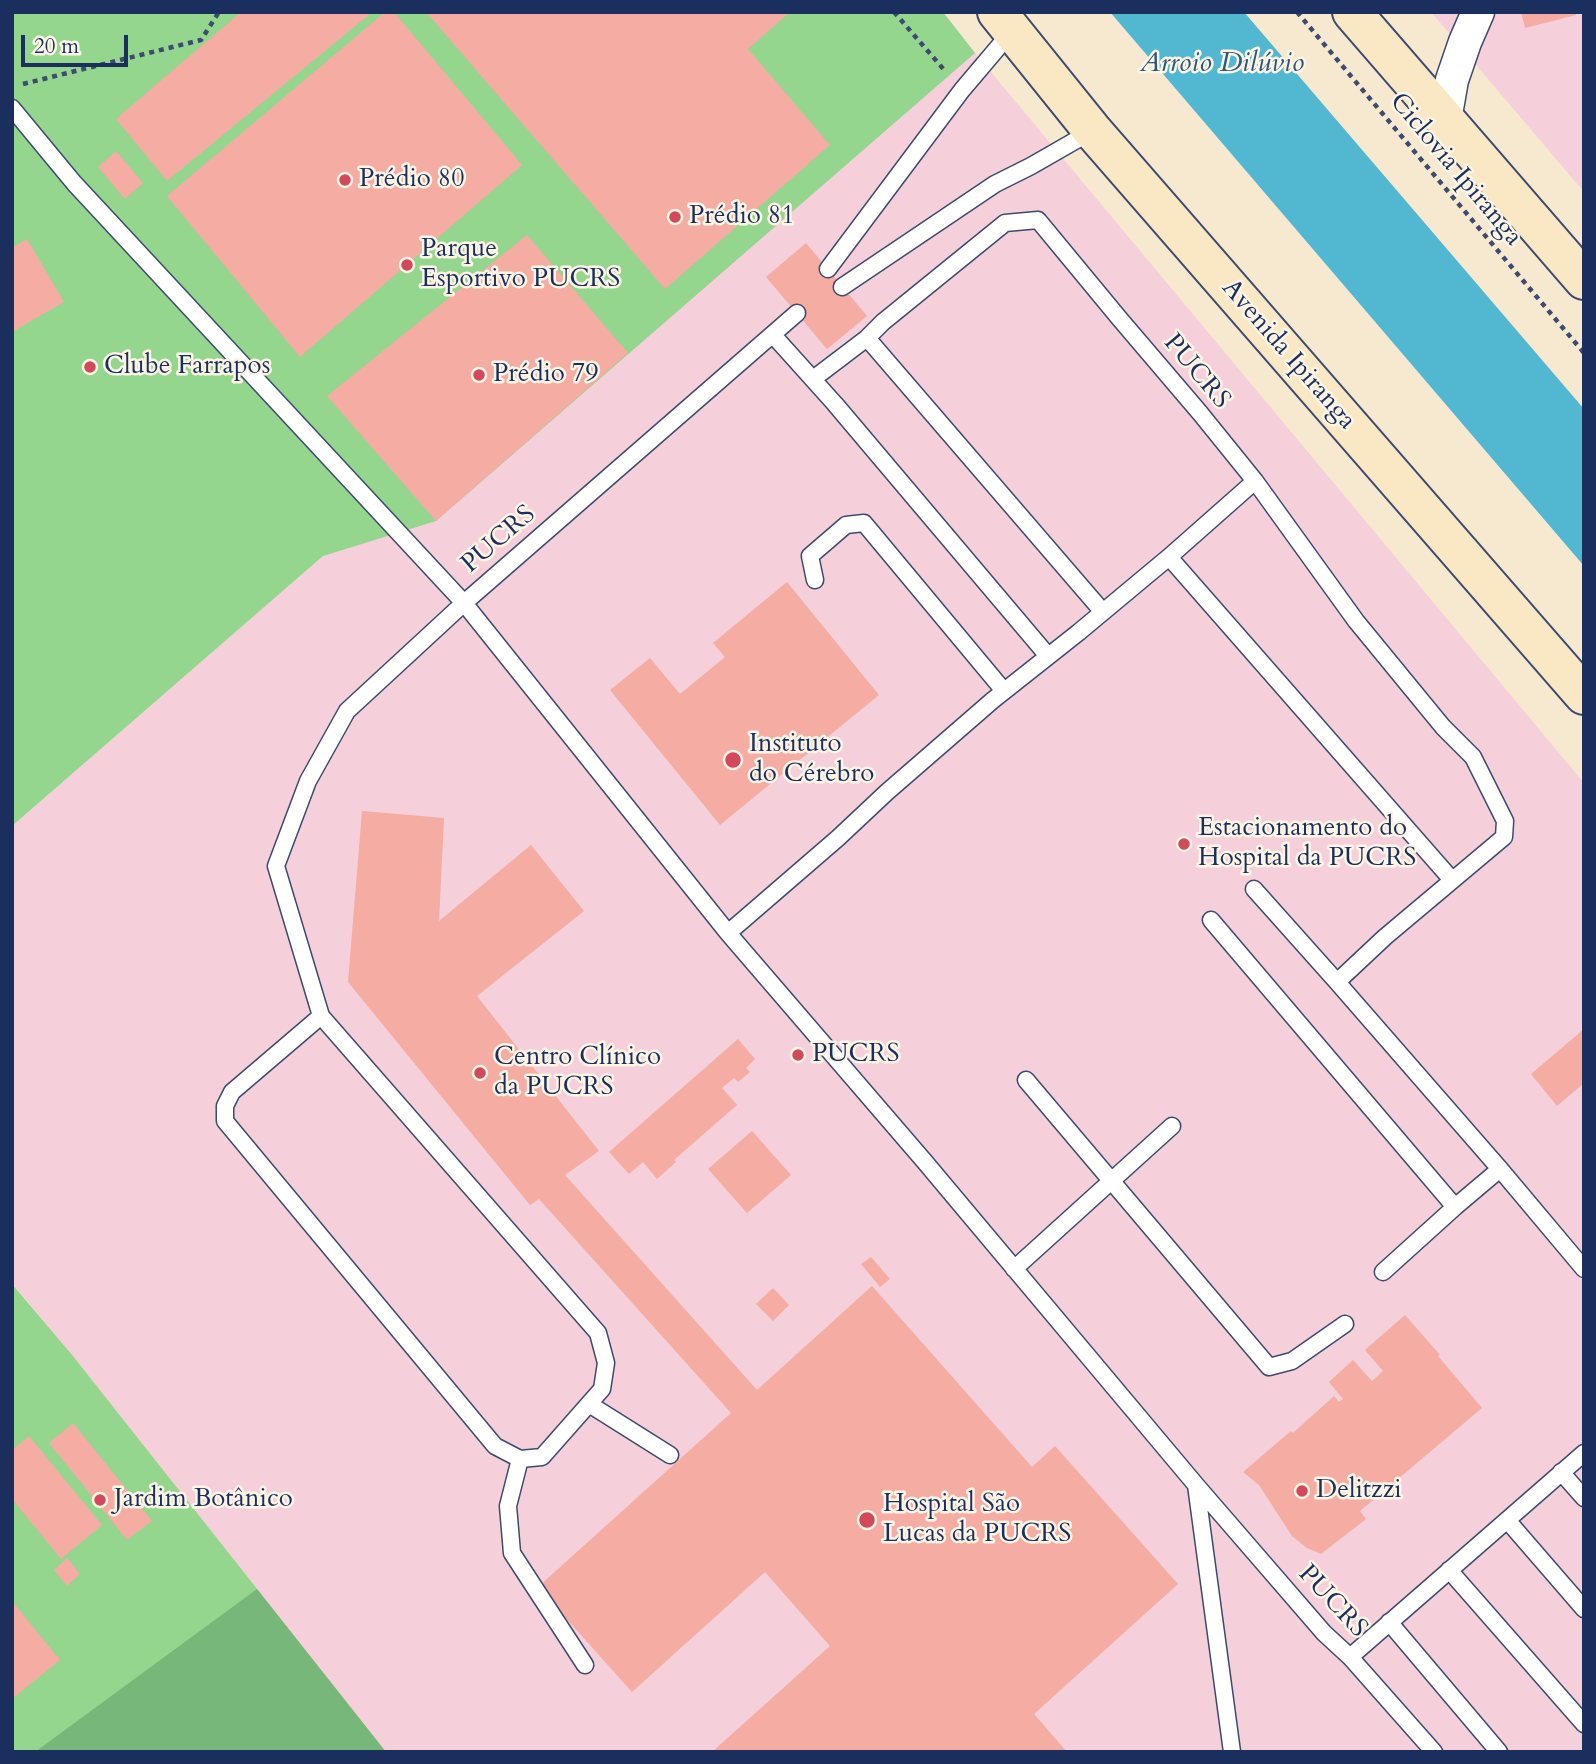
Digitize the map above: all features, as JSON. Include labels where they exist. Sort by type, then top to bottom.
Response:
[{"type":"main road","points":[[1352,12],[1584,280]]},
{"type":"main road","name":"Avenida Ipiranga","points":[[1014,18],[1093,130],[1584,695]]},
{"type":"street","points":[[1445,120],[1452,80],[1478,12]]},
{"type":"lane","points":[[828,269],[1014,18]]},
{"type":"lane","points":[[12,107],[74,183],[464,603],[347,711],[308,781],[276,866],[321,1016],[598,1333],[606,1363],[602,1390],[542,1457],[520,1459],[495,1446],[225,1121],[225,1106],[232,1093],[321,1016]]},
{"type":"lane","points":[[842,287],[995,184],[1093,130]]},
{"type":"lane","name":"PUCRS","points":[[867,338],[1005,223],[1038,220],[1255,481],[1356,621],[1443,727],[1474,757],[1505,821],[1504,837],[1385,937],[1337,982]]},
{"type":"lane","name":"PUCRS","points":[[797,313],[464,603],[728,933],[1196,1485],[1324,1633],[1350,1657],[1434,1752]]},
{"type":"lane","points":[[773,335],[1048,656]]},
{"type":"lane","points":[[813,379],[867,338],[1103,612]]},
{"type":"lane","points":[[728,933],[1004,691],[1169,557],[1255,481]]},
{"type":"lane","points":[[815,580],[810,556],[846,525],[864,523],[1004,691]]},
{"type":"lane","points":[[1169,557],[1452,880]]},
{"type":"lane","points":[[1254,889],[1500,1169],[1584,1269]]},
{"type":"lane","points":[[1211,920],[1455,1207]]},
{"type":"lane","points":[[1026,1080],[1269,1367],[1292,1361],[1345,1324]]},
{"type":"lane","points":[[1014,1269],[1172,1126]]},
{"type":"lane","points":[[1382,1272],[1500,1169]]},
{"type":"lane","points":[[589,1404],[670,1455]]},
{"type":"lane","points":[[1350,1657],[1584,1452]]},
{"type":"lane","points":[[520,1459],[508,1506],[512,1553],[584,1665]]},
{"type":"lane","points":[[1561,1472],[1584,1498]]},
{"type":"lane","points":[[1196,1485],[1232,1752]]},
{"type":"lane","points":[[1507,1520],[1584,1609]]},
{"type":"lane","points":[[1449,1570],[1584,1724]]},
{"type":"lane","points":[[1389,1622],[1499,1752]]},
{"type":"path","points":[[12,87],[201,40],[219,12]]},
{"type":"path","points":[[894,12],[962,90]]},
{"type":"path","name":"Ciclovia Ipiranga","points":[[1297,12],[1584,353]]},
{"type":"shaded area","name":"PUCRS","points":[[12,12],[943,12],[1584,783],[1584,1752],[386,1752],[73,1356],[12,1283],[12,826],[323,556]]},
{"type":"shaded area","points":[[1431,12],[1584,12],[1584,192],[1437,19]]},
{"type":"green space","name":"Parque Esportivo PUCRS","points":[[12,12],[943,12],[975,53],[436,521],[323,556],[12,826]]},
{"type":"green space","name":"Jardim Botânico","points":[[12,1284],[73,1356],[386,1752],[12,1752]]},
{"type":"green space","points":[[257,1589],[386,1752],[35,1752]]},
{"type":"water","name":"Arroio Dilúvio","points":[[1110,12],[1244,12],[1584,409],[1584,566]]},
{"type":"building","points":[[241,12],[370,14],[167,181],[116,119]]},
{"type":"building","name":"Prédio 80","points":[[385,12],[394,12],[522,165],[300,357],[167,196]]},
{"type":"building","name":"Prédio 81","points":[[426,12],[790,12],[748,49],[830,145],[665,289]]},
{"type":"building","points":[[1521,12],[1576,12],[1576,15],[1525,28]]},
{"type":"building","points":[[116,151],[143,183],[125,199],[98,167]]},
{"type":"building","name":"Prédio 79","points":[[527,235],[628,353],[436,521],[327,396]]},
{"type":"building","points":[[27,239],[64,302],[12,332],[12,248]]},
{"type":"building","points":[[806,243],[867,316],[827,349],[766,277]]},
{"type":"building","name":"Instituto do Cérebro","points":[[787,582],[879,695],[720,825],[610,690],[650,658],[680,694],[725,657],[713,643]]},
{"type":"building","name":"Hospital São Lucas da PUCRS","points":[[362,811],[444,818],[439,921],[531,845],[584,911],[477,996],[599,1151],[565,1175],[757,1390],[872,1286],[1032,1467],[1055,1446],[1178,1584],[1034,1714],[1067,1752],[712,1752],[830,1646],[765,1572],[632,1692],[538,1587],[731,1413],[539,1199],[530,1205],[348,982]]},
{"type":"building","points":[[1584,1029],[1584,1083],[1557,1106],[1531,1074]]},
{"type":"building","points":[[738,1039],[755,1059],[746,1068],[750,1072],[738,1082],[734,1078],[722,1088],[737,1105],[674,1160],[676,1162],[657,1179],[643,1162],[629,1174],[609,1152]]},
{"type":"building","points":[[752,1131],[791,1175],[747,1213],[708,1169]]},
{"type":"building","points":[[871,1257],[890,1279],[880,1287],[861,1264]]},
{"type":"building","points":[[773,1288],[789,1305],[773,1321],[756,1304]]},
{"type":"building","points":[[1405,1315],[1482,1408],[1360,1511],[1366,1519],[1321,1554],[1307,1548],[1292,1536],[1259,1485],[1243,1472],[1291,1431],[1293,1433],[1334,1396],[1339,1402],[1343,1399],[1329,1382],[1353,1360],[1372,1381],[1383,1371],[1365,1350]]},
{"type":"building","points":[[73,1423],[152,1521],[127,1540],[49,1443]]},
{"type":"building","points":[[29,1436],[102,1525],[61,1559],[12,1499],[12,1450]]},
{"type":"building","points":[[67,1558],[80,1574],[67,1586],[54,1570]]},
{"type":"building","points":[[12,1601],[60,1660],[12,1699]]},
{"type":"place","name":"Prédio 80","points":[[345,180]]},
{"type":"place","name":"Prédio 81","points":[[675,217]]},
{"type":"place","name":"Parque Esportivo PUCRS","points":[[407,265]]},
{"type":"place","name":"Clube Farrapos","points":[[90,367]]},
{"type":"place","name":"Prédio 79","points":[[479,375]]},
{"type":"place","name":"Instituto do Cérebro","points":[[733,760]]},
{"type":"place","name":"Estacionamento do Hospital da PUCRS","points":[[1184,844]]},
{"type":"place","name":"PUCRS","points":[[798,1055]]},
{"type":"place","name":"Centro Clínico da PUCRS","points":[[480,1073]]},
{"type":"place","name":"Delitzzi","points":[[1302,1491]]},
{"type":"place","name":"Jardim Botânico","points":[[100,1500]]},
{"type":"place","name":"Hospital São Lucas da PUCRS","points":[[867,1520]]}]
